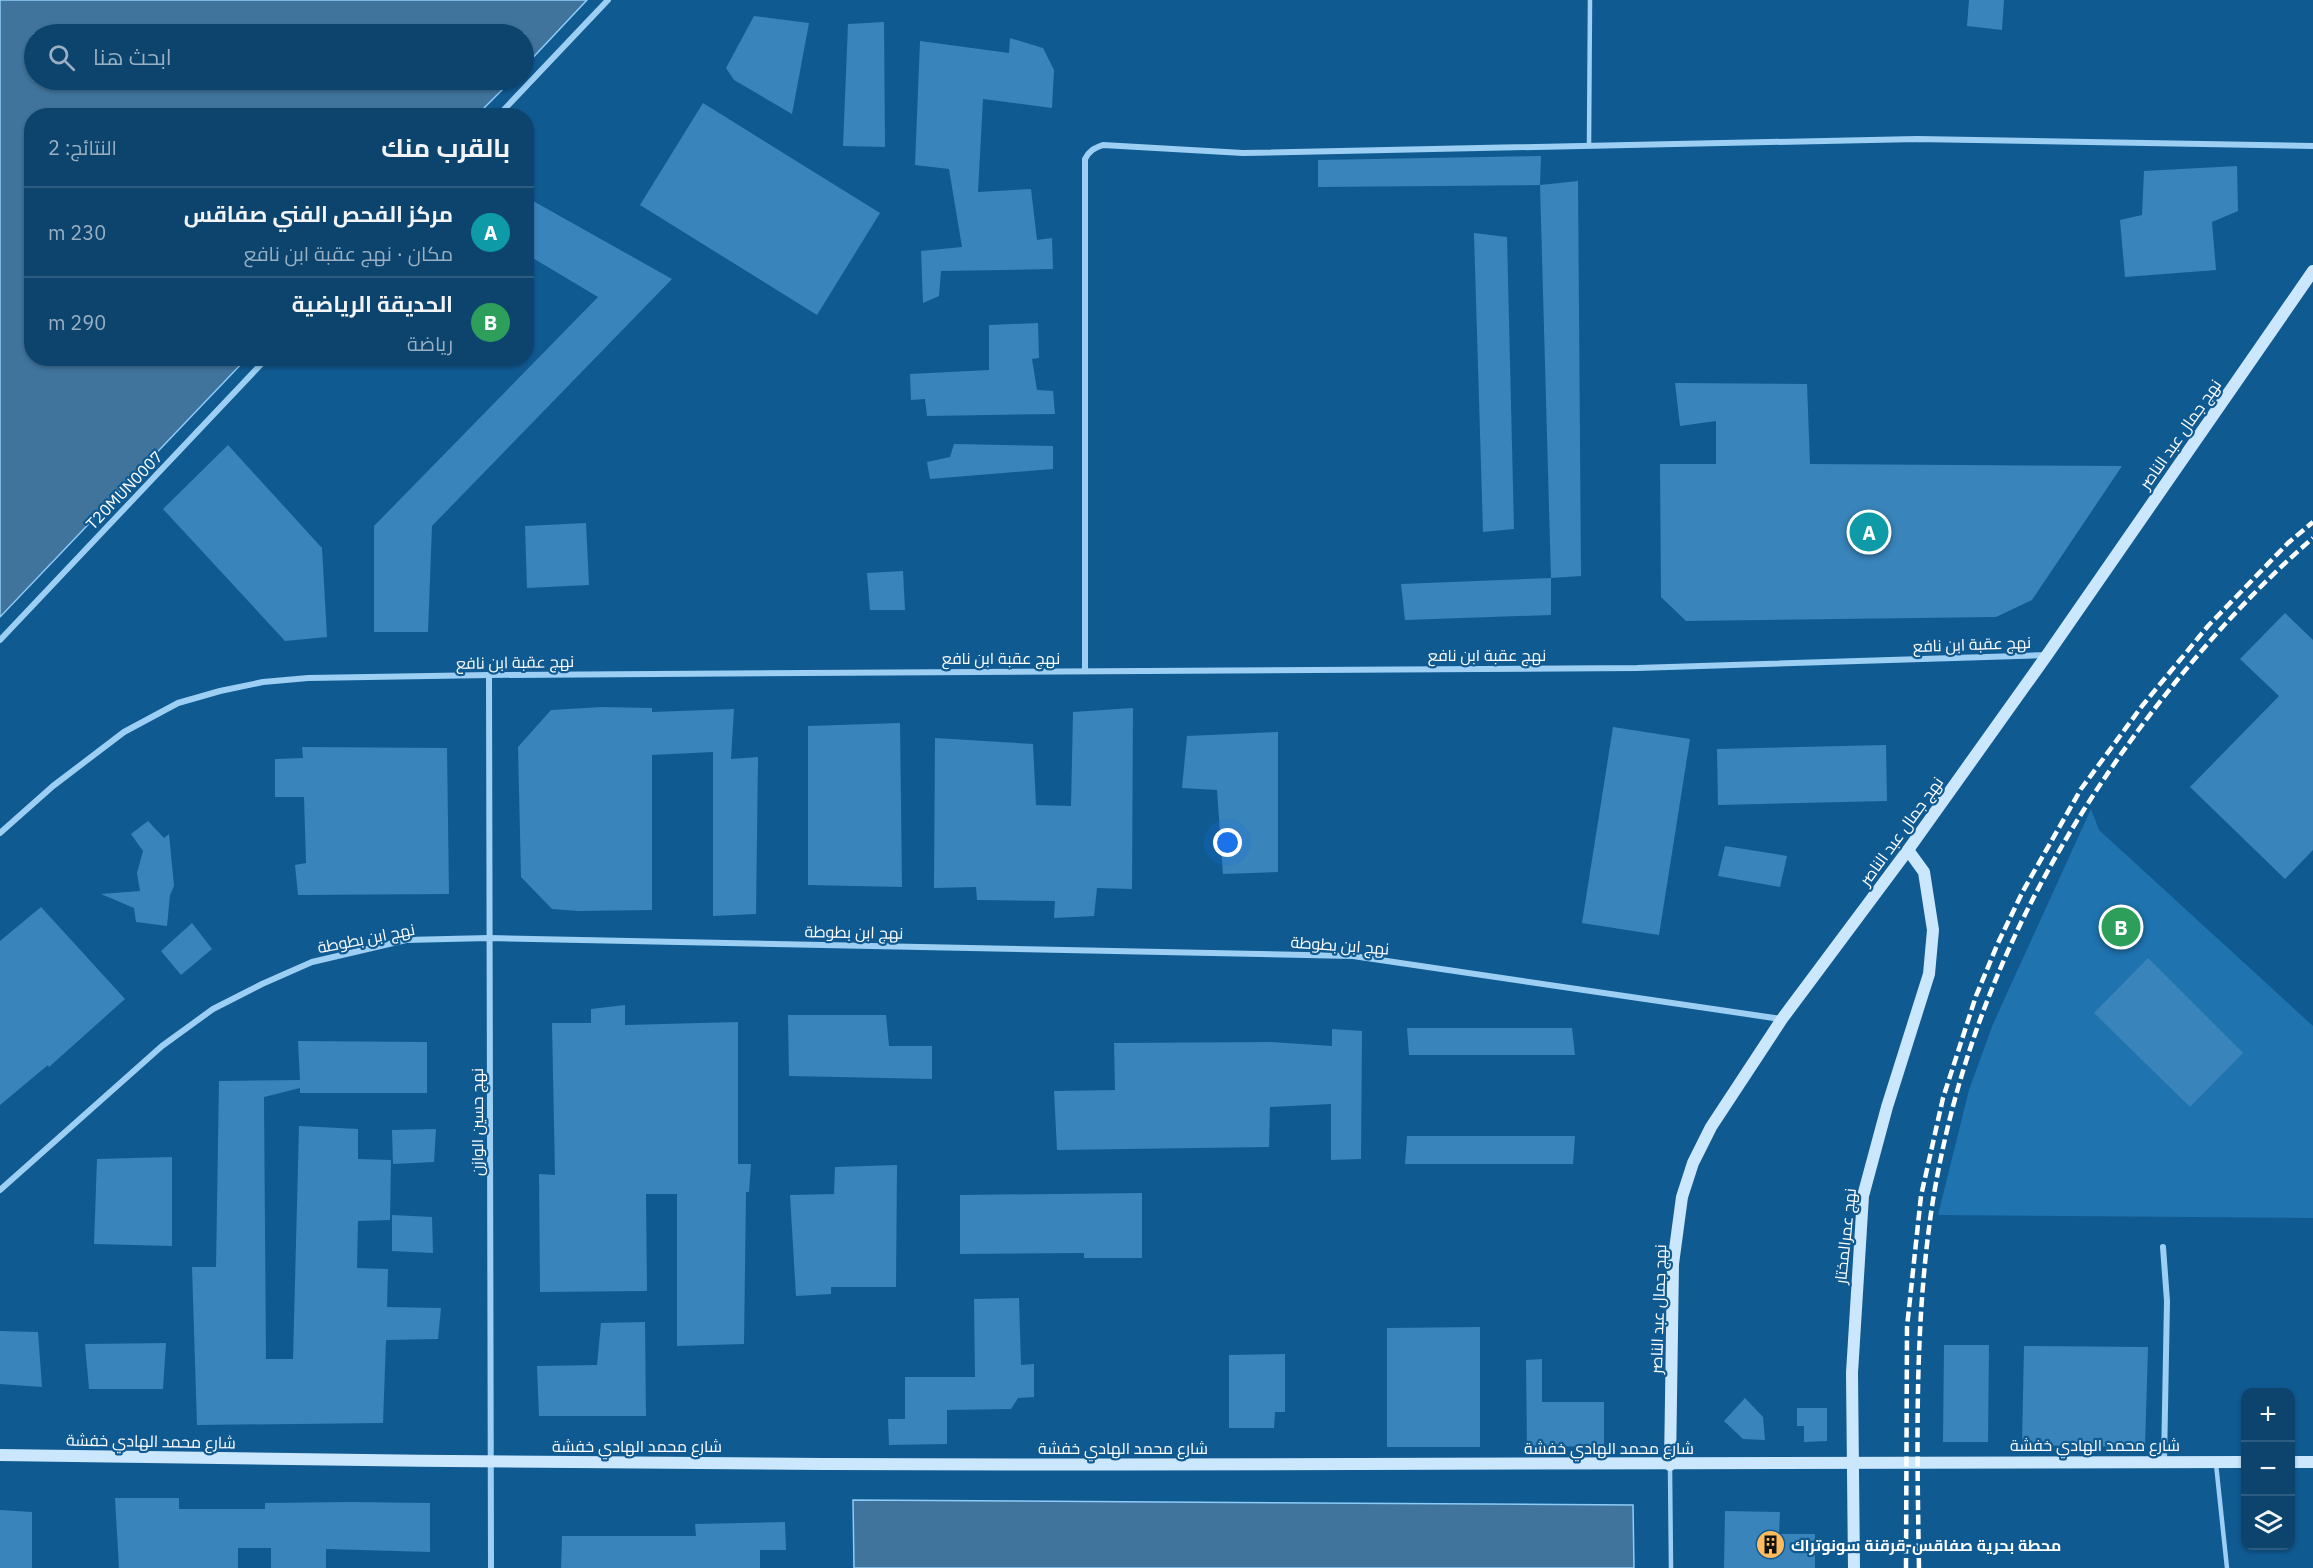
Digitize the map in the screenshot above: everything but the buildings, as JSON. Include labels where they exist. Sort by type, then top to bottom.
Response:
[{"type":"street","points":[[534,78],[608,0]]},
{"type":"street","points":[[506,108],[523,90]]},
{"type":"street","points":[[1085,670],[1085,159],[1089,152],[1102,144],[1243,153],[1917,139],[2313,146]]},
{"type":"street","name":"نهج جمال عبد الناصر","points":[[1670,1465],[1673,1264],[1682,1197],[1694,1163],[1711,1127],[1782,1019],[1908,850],[2047,656],[2313,271]]},
{"type":"street","name":"T20MUN0007","points":[[0,640],[259,366]]},
{"type":"street","name":"نهج عقبة ابن نافع","points":[[0,833],[53,786],[124,732],[178,703],[263,682],[308,678],[1085,670],[1637,668],[2047,656]]},
{"type":"street","name":"نهج حسين الوازن","points":[[489,675],[491,1568]]},
{"type":"street","name":"نهج عمرالمختار","points":[[1854,1568],[1852,1373],[1863,1196],[1887,1107],[1929,974],[1933,930],[1923,873],[1908,850]]},
{"type":"street","name":"نهج ابن بطوطة","points":[[0,1190],[162,1046],[213,1009],[312,962],[406,940],[489,938],[1353,956],[1782,1019]]},
{"type":"street","points":[[2163,1247],[2167,1301],[2164,1462]]},
{"type":"street","name":"شارع محمد الهادي خفشة","points":[[0,1455],[822,1464],[1670,1465],[2241,1462]]},
{"type":"street","points":[[2295,1462],[2313,1462]]},
{"type":"lane","points":[[1589,146],[1590,0]]},
{"type":"lane","points":[[2216,1462],[2227,1568]]},
{"type":"lane","points":[[1670,1465],[1671,1568]]},
{"type":"shaded area","points":[[0,0],[587,0],[534,56],[534,24],[24,24],[24,90],[502,90],[484,108],[24,108],[24,366],[239,366],[0,617]]},
{"type":"shaded area","points":[[2091,809],[2099,830],[2313,1026],[2313,1218],[1938,1215],[1969,1090],[1993,1024]]},
{"type":"shaded area","points":[[853,1500],[1633,1505],[1634,1568],[854,1568]]},
{"type":"railway","points":[[1906,1568],[1907,1327],[1921,1196],[1943,1098],[1976,996],[2023,891],[2081,789],[2142,706],[2208,626],[2288,543],[2313,522]]},
{"type":"railway","points":[[1919,1568],[1918,1384],[1927,1246],[1947,1128],[1967,1059],[1991,991],[2019,926],[2052,863],[2089,802],[2130,742],[2206,645],[2258,590],[2313,538]]},
{"type":"place","name":"مركز الفحص الفني صفاقس","points":[[1869,532]]},
{"type":"place","name":"الحديقة الرياضية","points":[[2121,927]]},
{"type":"place","name":"محطة بحرية صفاقس-قرقنة سونوتراك","points":[[1770,1545]]}]
